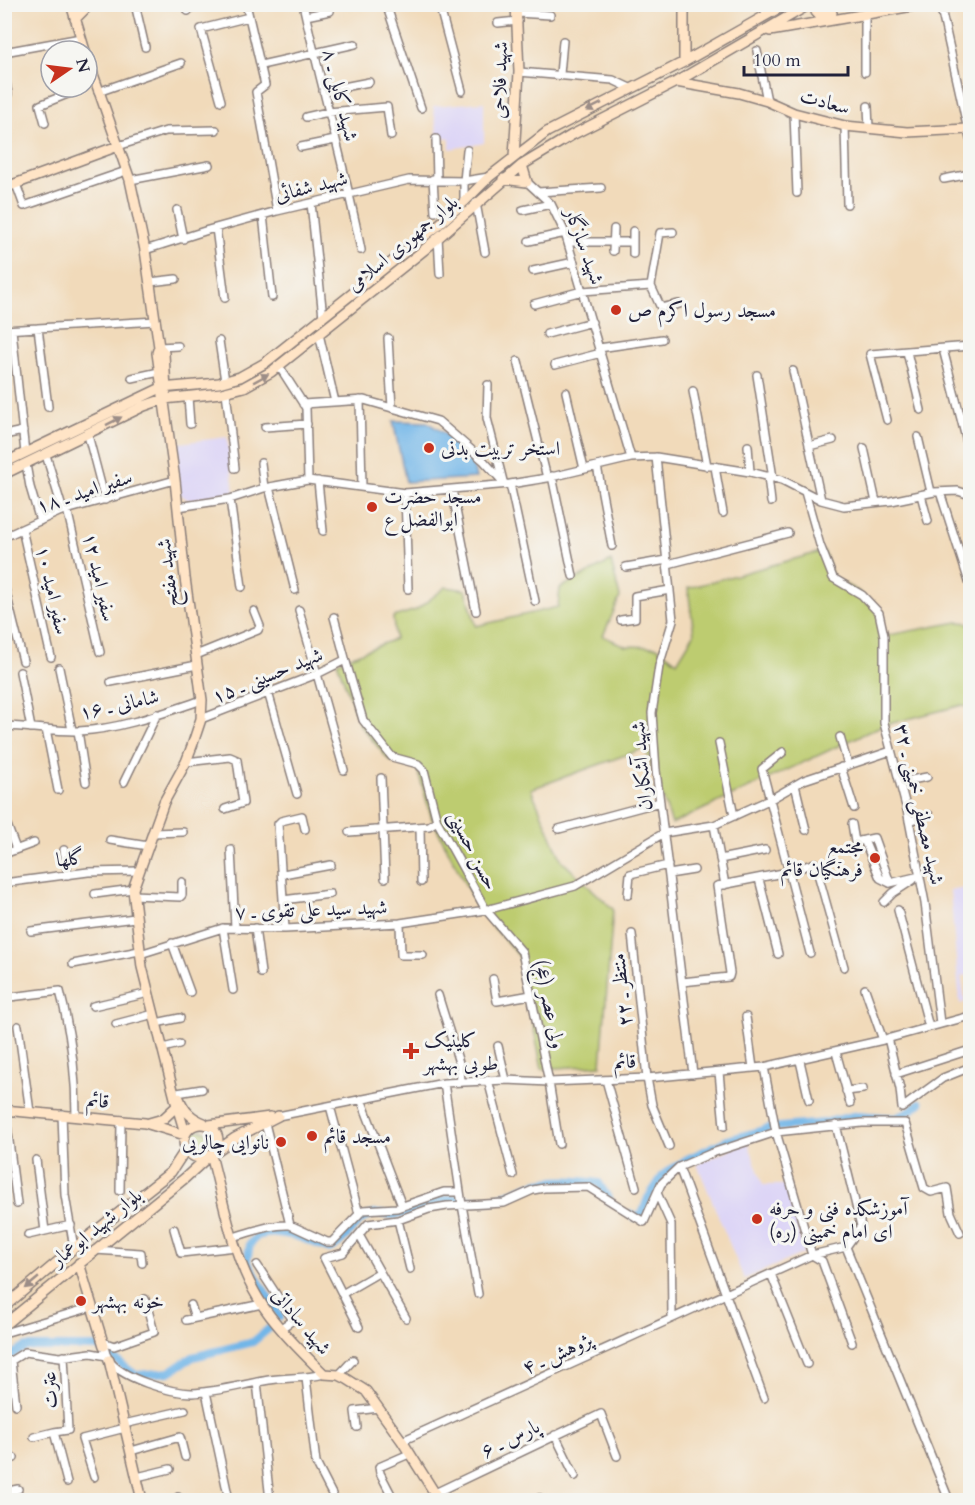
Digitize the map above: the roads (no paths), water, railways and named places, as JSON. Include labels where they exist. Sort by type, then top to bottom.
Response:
[{"type":"street","points":[[71,4],[81,39]]},
{"type":"street","points":[[75,19],[90,4]]},
{"type":"street","points":[[135,4],[145,47]]},
{"type":"street","points":[[246,4],[265,85],[256,92],[277,211]]},
{"type":"street","name":"شهید کابلی ـ ۸","points":[[303,4],[350,194],[361,250]]},
{"type":"street","points":[[386,4],[421,108]]},
{"type":"street","points":[[439,4],[462,91]]},
{"type":"street","points":[[684,4],[684,62]]},
{"type":"street","points":[[763,4],[767,15]]},
{"type":"street","name":"بلوار جمهوری اسلامی","points":[[4,463],[164,388],[225,381],[240,377],[265,363],[464,202],[489,177],[547,132],[684,62],[786,4]]},
{"type":"street","name":"بلوار جمهوری اسلامی","points":[[4,474],[144,406],[164,399],[226,392],[244,387],[279,366],[307,345],[424,250],[503,179],[522,165],[572,135],[676,82],[810,4]]},
{"type":"street","points":[[817,4],[816,12],[825,17],[865,14],[924,4]]},
{"type":"street","points":[[762,32],[885,4]]},
{"type":"street","points":[[940,4],[970,132]]},
{"type":"street","points":[[306,16],[330,10]]},
{"type":"street","points":[[498,23],[517,13],[550,15]]},
{"type":"street","name":"شهید فلاحی","points":[[514,157],[519,72],[517,13]]},
{"type":"street","points":[[865,14],[866,72]]},
{"type":"street","points":[[221,101],[201,29],[249,17]]},
{"type":"street","points":[[730,35],[727,43],[735,47]]},
{"type":"street","points":[[560,74],[563,41]]},
{"type":"street","points":[[261,65],[355,44]]},
{"type":"street","points":[[4,52],[39,46]]},
{"type":"street","points":[[707,48],[714,51],[713,59]]},
{"type":"street","points":[[757,51],[767,101]]},
{"type":"street","points":[[99,85],[181,63]]},
{"type":"street","points":[[4,71],[8,94]]},
{"type":"street","points":[[519,72],[613,80],[630,88]]},
{"type":"street","points":[[323,91],[369,82]]},
{"type":"street","name":"سعادت","points":[[676,82],[739,93],[767,101],[794,113],[845,126],[907,132],[970,132]]},
{"type":"street","points":[[45,123],[40,105],[57,99]]},
{"type":"street","name":"شهید مفتح","points":[[96,99],[118,146],[128,176],[145,250],[156,321],[159,372],[164,388],[185,578],[202,700],[201,719],[186,762],[164,802],[133,892],[140,953],[148,993],[171,1078]]},
{"type":"street","points":[[868,106],[869,129]]},
{"type":"street","points":[[306,117],[328,112],[387,107],[391,136]]},
{"type":"street","points":[[794,113],[796,193]]},
{"type":"street","points":[[566,121],[564,126],[566,133],[572,135]]},
{"type":"street","points":[[845,126],[847,204]]},
{"type":"street","points":[[4,188],[166,131],[216,130]]},
{"type":"street","points":[[547,132],[553,136],[554,145]]},
{"type":"street","points":[[435,212],[436,139]]},
{"type":"street","points":[[301,147],[335,140]]},
{"type":"street","points":[[464,202],[467,150]]},
{"type":"street","points":[[16,184],[24,206],[128,176],[209,165]]},
{"type":"street","points":[[503,179],[527,182],[522,165]]},
{"type":"street","points":[[944,179],[970,174]]},
{"type":"street","name":"شهید شفائی","points":[[145,250],[277,211],[409,180],[464,181],[489,177]]},
{"type":"street","name":"شهید سازگار","points":[[527,182],[551,204],[565,232],[631,458]]},
{"type":"street","points":[[538,192],[601,188]]},
{"type":"street","points":[[311,203],[323,317]]},
{"type":"street","points":[[476,203],[485,252]]},
{"type":"street","points":[[523,210],[551,204]]},
{"type":"street","points":[[177,210],[183,239]]},
{"type":"street","points":[[263,215],[272,297]]},
{"type":"street","points":[[216,228],[225,298]]},
{"type":"street","points":[[613,251],[614,229]]},
{"type":"street","points":[[633,231],[633,254]]},
{"type":"street","points":[[529,241],[565,232]]},
{"type":"street","points":[[673,232],[660,233],[651,286],[661,308],[679,304]]},
{"type":"street","points":[[438,237],[440,274]]},
{"type":"street","points":[[417,241],[424,250]]},
{"type":"street","points":[[568,242],[633,242]]},
{"type":"street","points":[[533,272],[574,262]]},
{"type":"street","points":[[150,282],[176,279]]},
{"type":"street","points":[[534,304],[582,291],[651,286]]},
{"type":"street","points":[[26,453],[8,330],[156,321]]},
{"type":"street","points":[[547,334],[592,322]]},
{"type":"street","points":[[38,328],[48,407]]},
{"type":"street","points":[[319,334],[335,402]]},
{"type":"street","points":[[300,336],[307,345]]},
{"type":"street","points":[[388,338],[392,408]]},
{"type":"street","points":[[555,365],[600,350],[662,339]]},
{"type":"street","points":[[219,341],[225,381]]},
{"type":"street","points":[[159,347],[178,346]]},
{"type":"street","points":[[887,420],[870,354],[970,346]]},
{"type":"street","points":[[159,347],[164,353],[164,388]]},
{"type":"street","points":[[943,349],[970,454]]},
{"type":"street","points":[[907,352],[921,410]]},
{"type":"street","points":[[518,361],[573,576]]},
{"type":"street","points":[[279,366],[305,406],[308,480]]},
{"type":"street","points":[[793,371],[821,500]]},
{"type":"street","points":[[132,378],[159,372]]},
{"type":"street","points":[[757,375],[771,502]]},
{"type":"street","points":[[488,385],[487,418],[507,483],[535,601]]},
{"type":"street","points":[[226,392],[235,468]]},
{"type":"street","points":[[566,392],[584,469]]},
{"type":"street","points":[[693,392],[707,465]]},
{"type":"street","points":[[188,397],[190,424]]},
{"type":"street","points":[[360,400],[362,487]]},
{"type":"street","points":[[305,406],[360,400],[438,421],[507,483]]},
{"type":"street","points":[[265,427],[307,424]]},
{"type":"street","points":[[4,435],[23,431]]},
{"type":"street","points":[[88,435],[105,500]]},
{"type":"street","points":[[918,437],[931,492]]},
{"type":"street","points":[[809,446],[833,440]]},
{"type":"street","points":[[748,446],[750,472]]},
{"type":"street","points":[[864,448],[876,502]]},
{"type":"street","name":"سفیر امید ۱۲","points":[[46,454],[65,510],[100,652]]},
{"type":"street","points":[[178,507],[230,499],[266,488],[308,480],[405,493],[452,490],[549,477],[631,458],[656,457],[750,472],[782,480],[821,500],[844,506],[931,492],[958,491],[970,494]]},
{"type":"street","name":"شهید آشکاران","points":[[656,457],[673,620],[659,666],[652,712],[660,802],[693,1074]]},
{"type":"street","points":[[261,463],[295,590]]},
{"type":"street","points":[[26,464],[40,521]]},
{"type":"street","points":[[597,466],[612,546]]},
{"type":"street","points":[[715,467],[723,513]]},
{"type":"street","name":"سفیر امید ـ ۱۸","points":[[4,537],[65,510],[175,480]]},
{"type":"street","points":[[318,481],[323,531]]},
{"type":"street","points":[[452,490],[476,611]]},
{"type":"street","name":"شهید مصطفی خمینی ـ ۳۲","points":[[805,492],[820,545],[833,578],[862,595],[879,613],[884,636],[884,723],[909,820],[920,876],[940,1023]]},
{"type":"street","points":[[940,492],[970,585]]},
{"type":"street","points":[[405,493],[408,589]]},
{"type":"street","points":[[921,495],[928,521]]},
{"type":"street","points":[[230,499],[242,587]]},
{"type":"street","name":"سفیر امید ۱۰","points":[[22,530],[51,657]]},
{"type":"street","points":[[626,567],[668,562],[788,533]]},
{"type":"street","points":[[4,585],[23,661]]},
{"type":"street","points":[[621,620],[635,618],[635,596],[670,590]]},
{"type":"street","points":[[299,610],[344,770]]},
{"type":"street","points":[[111,682],[196,660],[258,630],[260,626],[254,611]]},
{"type":"street","points":[[334,617],[346,662]]},
{"type":"street","name":"شهید حسینی ـ ۱۵","points":[[201,719],[317,674],[344,661],[363,720],[392,757]]},
{"type":"street","points":[[59,668],[86,782]]},
{"type":"street","points":[[20,672],[31,728]]},
{"type":"street","points":[[268,692],[297,794]]},
{"type":"street","name":"شامانی ـ ۱۶","points":[[4,726],[75,731],[97,729],[202,700]]},
{"type":"street","points":[[124,782],[157,714]]},
{"type":"street","points":[[45,729],[57,790]]},
{"type":"street","points":[[840,737],[854,808]]},
{"type":"street","points":[[718,743],[734,816]]},
{"type":"street","points":[[664,833],[714,825],[771,799],[795,785],[891,751]]},
{"type":"street","points":[[783,752],[762,769],[810,953]]},
{"type":"street","points":[[186,762],[230,757],[237,760],[243,803],[225,809]]},
{"type":"street","name":"حسن حسینی","points":[[392,757],[418,764],[424,770],[437,821],[486,910]]},
{"type":"street","points":[[381,778],[385,878]]},
{"type":"street","points":[[900,782],[926,779]]},
{"type":"street","points":[[795,785],[806,830]]},
{"type":"street","points":[[559,829],[660,802]]},
{"type":"street","points":[[909,820],[929,815]]},
{"type":"street","points":[[285,929],[278,824],[281,821],[302,816],[305,829]]},
{"type":"street","points":[[4,817],[16,849]]},
{"type":"street","points":[[349,832],[429,826],[437,821]]},
{"type":"street","points":[[852,824],[855,842],[874,838],[890,883],[920,876]]},
{"type":"street","points":[[714,825],[725,885]]},
{"type":"street","points":[[420,827],[420,882]]},
{"type":"street","points":[[152,833],[183,832]]},
{"type":"street","name":"شهید سید علی تقوی ـ ۷","points":[[73,964],[140,953],[223,928],[285,929],[400,923],[486,910],[575,886],[664,833]]},
{"type":"street","points":[[110,840],[148,846]]},
{"type":"street","points":[[4,854],[34,843]]},
{"type":"street","points":[[64,850],[68,875]]},
{"type":"street","points":[[231,850],[235,927]]},
{"type":"street","points":[[720,859],[765,850]]},
{"type":"street","points":[[682,982],[729,977],[717,886],[759,879],[815,863],[844,967]]},
{"type":"street","points":[[628,895],[630,874],[668,865]]},
{"type":"street","points":[[283,874],[331,866]]},
{"type":"street","points":[[669,874],[694,870]]},
{"type":"street","name":"گلها","points":[[4,883],[88,872],[139,871]]},
{"type":"street","points":[[884,902],[908,882],[920,876]]},
{"type":"street","points":[[759,879],[778,954]]},
{"type":"street","points":[[95,894],[133,892],[180,897],[182,882]]},
{"type":"street","points":[[284,900],[330,894]]},
{"type":"street","name":"ولی عصر (عج)","points":[[486,910],[522,952],[549,1082],[559,1144]]},
{"type":"street","points":[[898,910],[929,1027]]},
{"type":"street","points":[[31,931],[135,918]]},
{"type":"street","points":[[400,923],[401,956],[423,955]]},
{"type":"street","points":[[223,928],[233,990]]},
{"type":"street","points":[[255,928],[261,973]]},
{"type":"street","name":"منتظر ـ ۲۲","points":[[632,934],[647,1078],[652,1106],[669,1146]]},
{"type":"street","points":[[172,943],[190,992]]},
{"type":"street","points":[[493,979],[497,1001],[531,995]]},
{"type":"street","points":[[865,989],[886,1039],[900,1089],[902,1108],[944,1078],[968,1068]]},
{"type":"street","points":[[10,998],[60,991],[70,1033],[76,1084],[76,1115]]},
{"type":"street","points":[[93,1006],[148,993]]},
{"type":"street","points":[[438,995],[460,1066],[461,1082]]},
{"type":"street","name":"قائم","points":[[278,1116],[444,1083],[488,1080],[549,1082],[647,1078],[764,1067],[836,1052],[970,1016]]},
{"type":"street","points":[[746,1017],[753,1068]]},
{"type":"street","points":[[116,1024],[180,1018]]},
{"type":"street","points":[[18,1026],[30,1112]]},
{"type":"street","points":[[163,1048],[179,1044]]},
{"type":"street","points":[[498,1046],[506,1080]]},
{"type":"street","points":[[896,1074],[970,1050]]},
{"type":"street","points":[[836,1052],[850,1103]]},
{"type":"street","points":[[800,1060],[809,1100]]},
{"type":"street","points":[[764,1067],[776,1132],[812,1255],[822,1261],[852,1343]]},
{"type":"street","points":[[718,1072],[724,1126]]},
{"type":"street","points":[[171,1078],[185,1111],[217,1133],[216,1149],[204,1158],[194,1156],[186,1149],[185,1134],[171,1078]]},
{"type":"street","points":[[488,1080],[513,1175]]},
{"type":"street","points":[[606,1080],[636,1187]]},
{"type":"street","points":[[444,1083],[478,1294]]},
{"type":"street","points":[[177,1093],[202,1089]]},
{"type":"street","points":[[846,1091],[862,1089]]},
{"type":"street","points":[[361,1099],[402,1206]]},
{"type":"street","points":[[145,1123],[164,1119],[177,1106]]},
{"type":"street","points":[[330,1106],[359,1214]]},
{"type":"street","points":[[5,1110],[17,1204]]},
{"type":"street","name":"قائم","points":[[5,1110],[145,1123],[185,1134]]},
{"type":"street","points":[[62,1114],[63,1166],[74,1248]]},
{"type":"street","points":[[185,1134],[193,1125],[278,1116]]},
{"type":"street","name":"بلوار شهید ابوعمار","points":[[4,1325],[185,1178],[211,1154],[235,1138],[278,1116]]},
{"type":"street","points":[[120,1191],[121,1120]]},
{"type":"street","points":[[266,1123],[290,1225]]},
{"type":"street","points":[[359,1327],[324,1258],[343,1253],[368,1224],[398,1220],[429,1209],[504,1203],[543,1188],[588,1187],[644,1222],[661,1184],[679,1167],[712,1153],[776,1132],[862,1123],[905,1123],[924,1188],[931,1192],[947,1188],[951,1212],[960,1233]]},
{"type":"street","points":[[836,1125],[861,1226],[846,1247],[949,1500]]},
{"type":"street","name":"بلوار شهید ابوعمار","points":[[6,1302],[173,1170],[186,1149]]},
{"type":"street","name":"شهید ساداتی","points":[[211,1154],[239,1259],[262,1304],[324,1374],[339,1375],[366,1391],[402,1441],[437,1497]]},
{"type":"street","points":[[36,1160],[45,1231]]},
{"type":"street","points":[[679,1167],[764,1398]]},
{"type":"street","points":[[173,1170],[181,1171],[185,1178]]},
{"type":"street","points":[[233,1237],[268,1227],[290,1225],[327,1242],[332,1242],[363,1210],[402,1206],[444,1192],[460,1192]]},
{"type":"street","points":[[657,1193],[671,1224],[672,1318]]},
{"type":"street","points":[[398,1220],[410,1269]]},
{"type":"street","points":[[28,1235],[70,1226]]},
{"type":"street","points":[[174,1229],[181,1253],[236,1247]]},
{"type":"street","points":[[359,1235],[406,1318]]},
{"type":"street","name":"پژوهش ـ ۴","points":[[402,1441],[812,1255],[846,1247]]},
{"type":"street","points":[[95,1250],[141,1253],[142,1263]]},
{"type":"street","points":[[79,1263],[108,1358],[142,1500]]},
{"type":"street","points":[[257,1265],[293,1320],[281,1328]]},
{"type":"street","points":[[342,1294],[380,1272]]},
{"type":"street","points":[[771,1274],[807,1364]]},
{"type":"street","points":[[104,1344],[114,1346],[154,1332],[145,1299]]},
{"type":"street","points":[[186,1320],[262,1304]]},
{"type":"street","points":[[191,1305],[195,1318]]},
{"type":"street","points":[[4,1333],[92,1307]]},
{"type":"street","points":[[16,1405],[8,1363],[25,1352],[64,1356],[92,1353],[108,1358],[139,1381],[190,1393],[272,1379],[306,1378],[324,1374]]},
{"type":"street","name":"عترت","points":[[64,1356],[68,1430],[54,1432],[67,1482]]},
{"type":"street","points":[[339,1375],[353,1360]]},
{"type":"street","points":[[306,1378],[316,1463],[335,1500]]},
{"type":"street","points":[[256,1382],[270,1500]]},
{"type":"street","points":[[206,1392],[229,1500]]},
{"type":"street","points":[[357,1427],[355,1411],[378,1408]]},
{"type":"street","points":[[94,1477],[82,1439],[185,1410]]},
{"type":"street","name":"پارس ـ ۶","points":[[437,1497],[555,1435],[601,1414],[617,1456]]},
{"type":"street","points":[[34,1437],[54,1432]]},
{"type":"street","points":[[555,1435],[575,1476]]},
{"type":"street","points":[[131,1451],[180,1437],[185,1457]]},
{"type":"street","points":[[394,1500],[379,1467],[409,1454]]},
{"type":"street","points":[[4,1460],[14,1458]]},
{"type":"street","points":[[137,1477],[170,1469]]},
{"type":"street","points":[[4,1492],[18,1489]]},
{"type":"water","name":"استخر تربیت بدنی","points":[[393,421],[427,422],[445,434],[472,462],[476,478],[406,482]]},
{"type":"waterway","points":[[631,1214],[634,1217],[642,1214],[648,1198],[664,1174],[687,1159],[727,1140],[770,1128],[824,1123],[857,1115],[896,1118],[920,1103]]},
{"type":"waterway","points":[[280,1317],[247,1261],[250,1244],[257,1236],[285,1234],[303,1238],[329,1249],[340,1242],[359,1222],[371,1215],[398,1215],[446,1199],[492,1200],[539,1183],[556,1181],[599,1183],[610,1201]]},
{"type":"waterway","points":[[4,1359],[26,1347],[98,1347],[136,1375],[169,1372],[193,1357],[253,1342],[272,1326]]},
{"type":"place","name":"مسجد رسول اکرم ص","points":[[616,310]]},
{"type":"place","name":"استخر تربیت بدنی","points":[[429,448]]},
{"type":"place","name":"مسجد حضرت ابوالفضل ع","points":[[372,507]]},
{"type":"place","name":"مجتمع فرهنگیان قائم","points":[[875,858]]},
{"type":"place","name":"کلینیک طوبی بهشهر","points":[[411,1051]]},
{"type":"place","name":"مسجد قائم","points":[[312,1136]]},
{"type":"place","name":"نانوایی چالویی","points":[[281,1142]]},
{"type":"place","name":"آموزشکده فنی و حرفه ای امام خمینی (ره)","points":[[757,1219]]},
{"type":"place","name":"خونه بهشهر","points":[[81,1301]]}]
